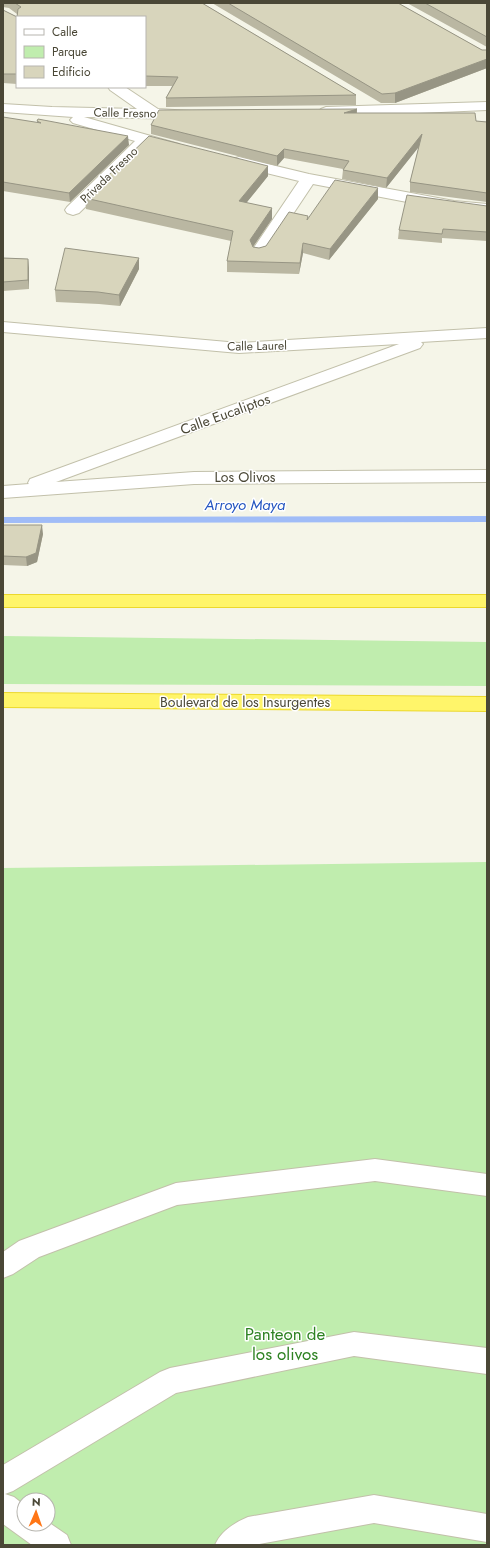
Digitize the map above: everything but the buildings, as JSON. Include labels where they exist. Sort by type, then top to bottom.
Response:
[{"type":"highway","points":[[3,601],[487,601]]},
{"type":"highway","name":"Boulevard de los Insurgentes","points":[[3,700],[487,704]]},
{"type":"street","points":[[116,88],[155,114]]},
{"type":"street","points":[[360,99],[380,111]]},
{"type":"street","points":[[310,112],[380,111],[487,106]]},
{"type":"street","name":"Calle Fresno","points":[[5,110],[155,114],[202,113]]},
{"type":"street","points":[[52,112],[145,140],[190,151]]},
{"type":"street","name":"Privada Fresno","points":[[73,210],[145,140]]},
{"type":"street","points":[[227,160],[309,179],[454,206],[487,209]]},
{"type":"street","points":[[259,252],[309,179]]},
{"type":"street","name":"Calle Laurel","points":[[3,327],[239,348],[487,333]]},
{"type":"street","name":"Calle Eucaliptos","points":[[8,492],[438,336]]},
{"type":"street","name":"Los Olivos","points":[[8,492],[194,478],[487,476]]},
{"type":"street","points":[[3,1266],[28,1249],[176,1194],[375,1170],[487,1185]]},
{"type":"street","points":[[3,1481],[170,1381],[354,1344],[487,1361]]},
{"type":"street","points":[[3,1507],[16,1516]]},
{"type":"street","points":[[230,1545],[248,1531],[374,1509],[487,1528]]},
{"type":"street","points":[[38,1532],[56,1545]]},
{"type":"green space","points":[[3,636],[487,642],[487,686],[3,684]]},
{"type":"green space","name":"Panteon de los olivos","points":[[487,862],[487,1545],[3,1545],[3,868]]},
{"type":"waterway","name":"Arroyo Maya","points":[[3,520],[487,519]]}]
